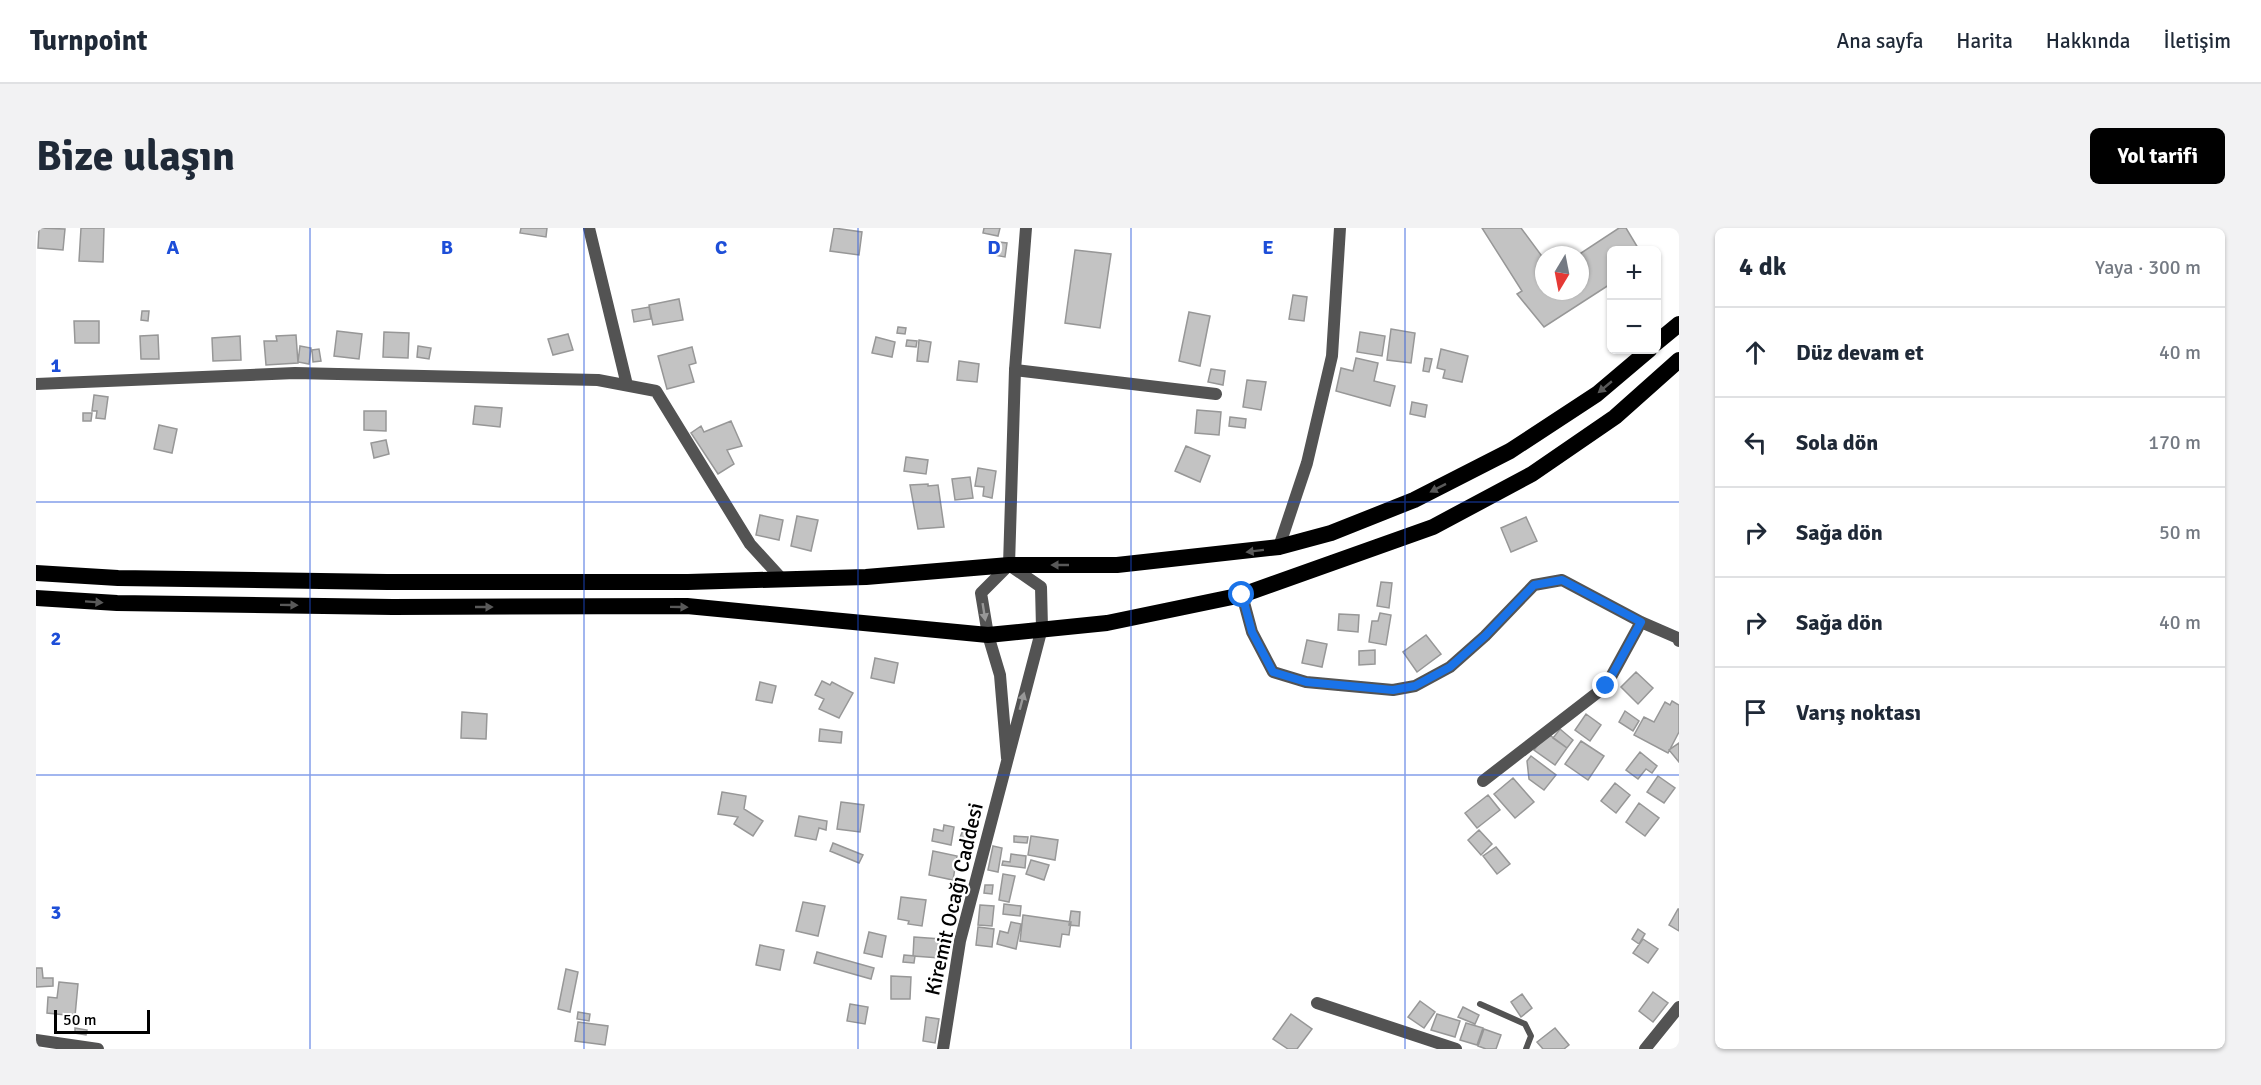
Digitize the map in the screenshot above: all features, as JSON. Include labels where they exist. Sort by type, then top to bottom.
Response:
[{"type":"highway","points":[[1661,339],[1679,324]]},
{"type":"highway","points":[[36,573],[118,578],[387,582],[688,582],[866,577],[1009,565],[1117,565],[1279,547],[1331,533],[1414,500],[1510,451],[1597,394],[1644,354]]},
{"type":"highway","points":[[36,598],[163,604],[393,607],[687,606],[988,635],[1107,623],[1242,595],[1433,526],[1532,474],[1615,417],[1679,360]]},
{"type":"street","points":[[589,228],[627,385]]},
{"type":"street","points":[[1007,758],[1000,675],[988,635],[981,592],[1009,565],[1015,370],[1026,228]]},
{"type":"street","points":[[1279,547],[1307,463],[1332,356],[1340,228]]},
{"type":"street","points":[[1015,370],[1216,394]]},
{"type":"street","points":[[36,384],[295,373],[598,380],[656,391],[750,543],[782,579]]},
{"type":"street","name":"Kiremit Ocağı Caddesi","points":[[943,1049],[960,941],[1042,628],[1041,587],[1009,565]]},
{"type":"street","points":[[1242,595],[1252,632],[1273,672],[1306,682],[1393,690],[1415,686],[1450,667],[1485,636],[1534,585],[1562,580],[1641,622],[1679,639]]},
{"type":"street","points":[[1483,782],[1606,686],[1641,622]]},
{"type":"street","points":[[1317,1003],[1456,1049]]},
{"type":"street","points":[[1645,1049],[1679,1007]]},
{"type":"street","points":[[36,1040],[98,1049]]},
{"type":"lane","points":[[1480,1004],[1525,1024],[1531,1036],[1526,1049]]},
{"type":"building","points":[[39,228],[65,229],[63,250],[38,248]]},
{"type":"building","points":[[81,228],[104,228],[103,262],[79,261]]},
{"type":"building","points":[[521,228],[547,228],[546,237],[520,233]]},
{"type":"building","points":[[834,228],[862,232],[859,255],[830,251]]},
{"type":"building","points":[[984,228],[1000,228],[998,236],[983,233]]},
{"type":"building","points":[[1482,228],[1521,228],[1535,247],[1535,300],[1586,300],[1544,327],[1517,294],[1522,291]]},
{"type":"building","points":[[1619,228],[1626,228],[1637,246],[1607,246],[1607,286],[1589,298],[1589,248]]},
{"type":"building","points":[[990,241],[1007,243],[1005,257],[988,254]]},
{"type":"building","points":[[1075,250],[1111,254],[1100,328],[1065,323]]},
{"type":"building","points":[[1293,295],[1307,297],[1304,321],[1289,319]]},
{"type":"building","points":[[679,299],[683,320],[653,325],[649,305]]},
{"type":"building","points":[[649,307],[651,319],[634,322],[632,310]]},
{"type":"building","points":[[142,311],[149,311],[148,321],[141,320]]},
{"type":"building","points":[[1189,312],[1210,316],[1200,366],[1179,361]]},
{"type":"building","points":[[74,321],[99,321],[99,343],[75,343]]},
{"type":"building","points":[[898,327],[906,328],[905,334],[897,333]]},
{"type":"building","points":[[1391,329],[1415,333],[1411,363],[1387,360]]},
{"type":"building","points":[[337,331],[362,334],[359,359],[334,356]]},
{"type":"building","points":[[384,332],[409,333],[408,358],[383,357]]},
{"type":"building","points":[[1360,332],[1385,336],[1382,356],[1357,352]]},
{"type":"building","points":[[568,334],[573,350],[553,355],[548,339]]},
{"type":"building","points":[[158,335],[159,359],[141,359],[140,336]]},
{"type":"building","points":[[296,335],[298,363],[266,365],[264,341],[277,341],[276,336]]},
{"type":"building","points":[[240,336],[241,360],[213,361],[212,338]]},
{"type":"building","points":[[876,337],[895,342],[892,357],[872,353]]},
{"type":"building","points":[[907,340],[917,341],[916,347],[906,346]]},
{"type":"building","points":[[919,340],[931,342],[928,362],[917,361]]},
{"type":"building","points":[[300,346],[311,348],[309,364],[298,362]]},
{"type":"building","points":[[418,346],[431,348],[429,359],[417,357]]},
{"type":"building","points":[[692,347],[696,363],[689,365],[694,382],[667,389],[658,356]]},
{"type":"building","points":[[319,349],[321,361],[313,362],[312,350]]},
{"type":"building","points":[[1441,349],[1468,356],[1462,382],[1443,378],[1445,370],[1437,368]]},
{"type":"building","points":[[1356,358],[1378,363],[1374,381],[1395,386],[1390,406],[1336,391],[1341,368],[1353,371]]},
{"type":"building","points":[[1425,358],[1432,359],[1429,372],[1423,371]]},
{"type":"building","points":[[959,361],[979,364],[977,382],[957,380]]},
{"type":"building","points":[[1211,369],[1225,371],[1223,385],[1208,382]]},
{"type":"building","points":[[1247,380],[1266,382],[1261,410],[1243,407]]},
{"type":"building","points":[[94,395],[108,397],[105,419],[96,418],[97,411],[92,411]]},
{"type":"building","points":[[1412,402],[1427,405],[1425,417],[1410,414]]},
{"type":"building","points":[[475,406],[502,408],[500,427],[473,424]]},
{"type":"building","points":[[1197,410],[1221,412],[1219,435],[1195,433]]},
{"type":"building","points":[[364,411],[386,411],[386,431],[364,430]]},
{"type":"building","points":[[83,413],[92,413],[91,421],[83,421]]},
{"type":"building","points":[[1230,417],[1246,419],[1245,428],[1229,426]]},
{"type":"building","points":[[731,421],[742,446],[727,450],[734,464],[718,474],[691,433],[701,426],[704,432]]},
{"type":"building","points":[[159,425],[177,429],[172,453],[154,449]]},
{"type":"building","points":[[386,440],[389,454],[374,458],[371,443]]},
{"type":"building","points":[[1186,446],[1210,456],[1200,482],[1175,471]]},
{"type":"building","points":[[906,457],[928,460],[926,474],[904,471]]},
{"type":"building","points":[[978,468],[996,471],[992,498],[983,496],[984,487],[975,486]]},
{"type":"building","points":[[970,477],[973,498],[955,500],[952,479]]},
{"type":"building","points":[[928,484],[928,486],[938,485],[944,527],[918,529],[910,485]]},
{"type":"building","points":[[760,515],[783,520],[779,540],[756,535]]},
{"type":"building","points":[[797,516],[818,520],[811,551],[791,546]]},
{"type":"building","points":[[1526,517],[1537,541],[1511,552],[1501,528]]},
{"type":"building","points":[[1381,582],[1392,583],[1389,608],[1377,606]]},
{"type":"building","points":[[1380,613],[1391,615],[1386,645],[1369,642],[1372,621],[1378,621]]},
{"type":"building","points":[[1339,614],[1359,615],[1358,632],[1338,630]]},
{"type":"building","points":[[1426,635],[1441,654],[1417,672],[1403,652]]},
{"type":"building","points":[[1307,640],[1327,644],[1322,667],[1302,663]]},
{"type":"building","points":[[1375,650],[1375,664],[1359,665],[1359,651]]},
{"type":"building","points":[[875,658],[898,663],[894,683],[871,678]]},
{"type":"building","points":[[1636,672],[1653,688],[1638,704],[1621,687]]},
{"type":"building","points":[[822,681],[830,685],[832,682],[853,693],[839,718],[819,709],[824,699],[815,695]]},
{"type":"building","points":[[760,682],[776,686],[772,703],[756,700]]},
{"type":"building","points":[[1672,701],[1679,705],[1679,732],[1668,753],[1634,735],[1644,717],[1654,722],[1665,702],[1670,705]]},
{"type":"building","points":[[1625,711],[1639,721],[1633,731],[1619,722]]},
{"type":"building","points":[[462,712],[487,714],[486,739],[461,738]]},
{"type":"building","points":[[1586,714],[1601,725],[1590,741],[1575,730]]},
{"type":"building","points":[[820,729],[842,732],[841,743],[819,741]]},
{"type":"building","points":[[1560,729],[1573,740],[1567,748],[1553,738]]},
{"type":"building","points":[[1547,733],[1567,748],[1555,765],[1534,750]]},
{"type":"building","points":[[1581,741],[1604,756],[1588,780],[1565,764]]},
{"type":"building","points":[[1679,743],[1679,762],[1669,750]]},
{"type":"building","points":[[1640,752],[1657,766],[1652,773],[1646,769],[1638,779],[1626,770]]},
{"type":"building","points":[[1531,756],[1556,775],[1544,790],[1529,779],[1527,761]]},
{"type":"building","points":[[1658,776],[1675,788],[1664,803],[1647,792]]},
{"type":"building","points":[[1513,778],[1534,802],[1515,818],[1494,794]]},
{"type":"building","points":[[1615,783],[1630,795],[1616,813],[1601,801]]},
{"type":"building","points":[[722,792],[746,796],[744,809],[763,821],[753,836],[734,824],[738,817],[718,814]]},
{"type":"building","points":[[1488,795],[1500,810],[1477,828],[1465,813]]},
{"type":"building","points":[[841,802],[864,805],[860,832],[837,829]]},
{"type":"building","points":[[1639,803],[1659,818],[1645,836],[1626,822]]},
{"type":"building","points":[[799,816],[827,821],[826,830],[819,828],[816,840],[795,836]]},
{"type":"building","points":[[944,825],[954,827],[951,845],[932,841],[934,829],[943,831]]},
{"type":"building","points":[[963,830],[970,832],[966,842],[959,840]]},
{"type":"building","points":[[1479,830],[1492,844],[1481,855],[1468,840]]},
{"type":"building","points":[[1014,836],[1028,837],[1027,843],[1014,842]]},
{"type":"building","points":[[1031,836],[1058,840],[1055,860],[1028,855]]},
{"type":"building","points":[[833,843],[863,855],[859,863],[830,851]]},
{"type":"building","points":[[993,846],[1002,848],[998,872],[988,870]]},
{"type":"building","points":[[1496,847],[1510,864],[1497,874],[1483,856]]},
{"type":"building","points":[[933,851],[957,856],[953,880],[929,875]]},
{"type":"building","points":[[1011,854],[1026,856],[1025,868],[1002,865],[1003,861],[1010,862]]},
{"type":"building","points":[[1031,860],[1049,865],[1044,880],[1026,874]]},
{"type":"building","points":[[1003,874],[1015,876],[1009,902],[999,900]]},
{"type":"building","points":[[985,885],[993,885],[992,894],[984,893]]},
{"type":"building","points":[[901,897],[926,900],[922,926],[908,924],[909,921],[898,919]]},
{"type":"building","points":[[803,902],[825,906],[818,936],[796,931]]},
{"type":"building","points":[[1004,904],[1021,906],[1020,916],[1003,914]]},
{"type":"building","points":[[980,905],[994,906],[992,926],[978,925]]},
{"type":"building","points":[[1679,909],[1679,931],[1669,925]]},
{"type":"building","points":[[1071,911],[1080,912],[1079,926],[1069,925]]},
{"type":"building","points":[[1023,915],[1071,922],[1069,935],[1062,934],[1060,947],[1020,941]]},
{"type":"building","points":[[1011,922],[1021,924],[1016,949],[997,944],[1000,931],[1008,933]]},
{"type":"building","points":[[978,927],[994,929],[992,947],[976,945]]},
{"type":"building","points":[[1638,929],[1645,934],[1639,944],[1632,939]]},
{"type":"building","points":[[869,932],[886,936],[882,957],[864,953]]},
{"type":"building","points":[[914,937],[941,939],[940,958],[913,956]]},
{"type":"building","points":[[1643,939],[1658,949],[1648,963],[1633,953]]},
{"type":"building","points":[[760,945],[784,950],[780,970],[756,965]]},
{"type":"building","points":[[817,952],[874,968],[871,979],[814,963]]},
{"type":"building","points":[[904,955],[915,956],[914,963],[903,962]]},
{"type":"building","points":[[36,968],[42,968],[43,978],[53,978],[53,986],[36,987]]},
{"type":"building","points":[[566,969],[578,972],[570,1012],[558,1009]]},
{"type":"building","points":[[891,976],[911,977],[910,999],[891,999]]},
{"type":"building","points":[[59,982],[78,984],[75,1016],[47,1013],[48,997],[57,998]]},
{"type":"building","points":[[1653,992],[1668,1003],[1653,1022],[1639,1011]]},
{"type":"building","points":[[1522,994],[1532,1008],[1521,1017],[1511,1002]]},
{"type":"building","points":[[1420,1001],[1435,1012],[1424,1028],[1408,1017]]},
{"type":"building","points":[[850,1004],[868,1007],[865,1024],[847,1021]]},
{"type":"building","points":[[1463,1007],[1479,1015],[1475,1024],[1458,1017]]},
{"type":"building","points":[[578,1012],[590,1014],[589,1021],[577,1019]]},
{"type":"building","points":[[1291,1014],[1312,1029],[1297,1049],[1288,1049],[1273,1039]]},
{"type":"building","points":[[1437,1014],[1460,1021],[1455,1037],[1431,1030]]},
{"type":"building","points":[[926,1017],[939,1019],[935,1043],[923,1041]]},
{"type":"building","points":[[578,1022],[608,1026],[605,1045],[575,1041]]},
{"type":"building","points":[[1466,1023],[1483,1028],[1477,1045],[1460,1040]]},
{"type":"building","points":[[75,1028],[87,1030],[86,1035],[75,1033]]},
{"type":"building","points":[[1555,1028],[1569,1045],[1564,1049],[1543,1049],[1537,1042]]},
{"type":"building","points":[[1484,1029],[1501,1035],[1496,1049],[1478,1046]]},
{"type":"route","points":[[1242,595],[1252,632],[1273,672],[1306,682],[1393,690],[1415,686],[1450,667],[1485,636],[1534,585],[1562,580],[1641,622],[1606,686]]}]
